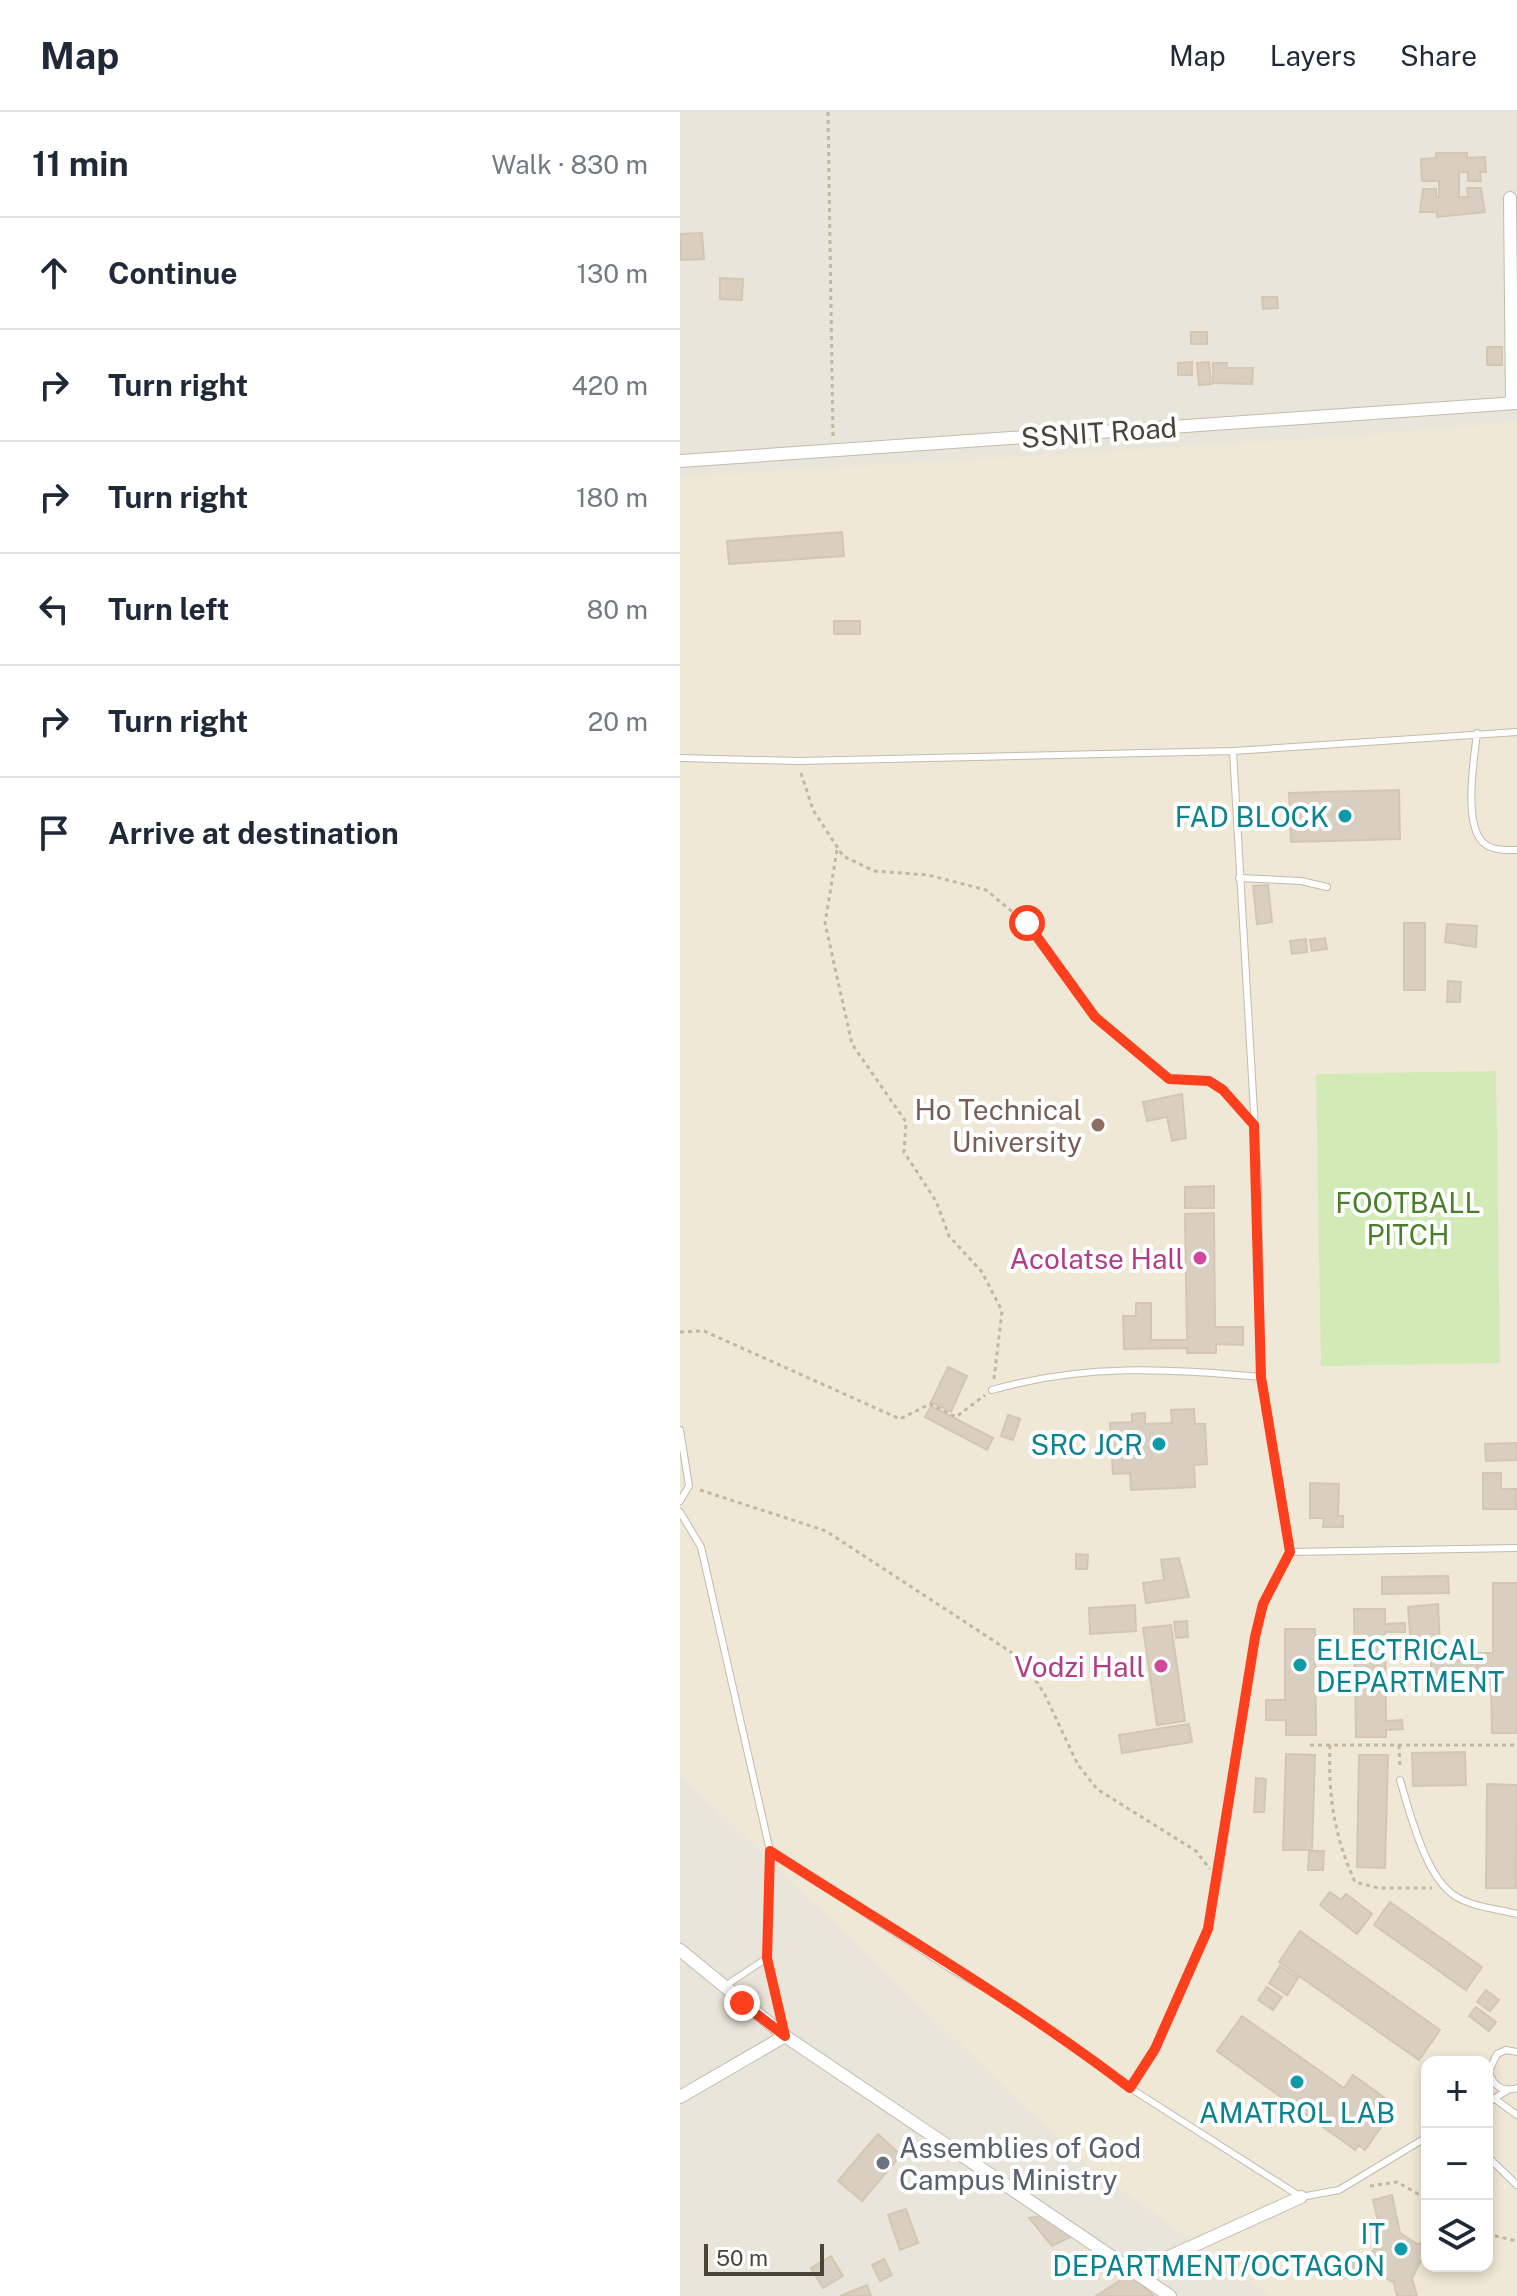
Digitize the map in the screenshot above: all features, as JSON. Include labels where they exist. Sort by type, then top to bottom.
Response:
[{"type":"street","points":[[1510,198],[1514,403]]},
{"type":"street","name":"SSNIT Road","points":[[680,461],[1514,403]]},
{"type":"street","points":[[680,1950],[785,2036],[1170,2296]]},
{"type":"street","points":[[680,2097],[785,2036]]},
{"type":"street","points":[[1140,2275],[1160,2261],[1301,2197]]},
{"type":"lane","points":[[680,758],[798,761],[1233,751],[1517,732]]},
{"type":"lane","points":[[1477,733],[1472,807],[1479,839],[1489,847],[1517,850]]},
{"type":"lane","points":[[1217,1886],[1255,1637],[1263,1604],[1290,1552],[1261,1377],[1254,1125],[1233,751]]},
{"type":"lane","points":[[1239,878],[1301,881],[1327,887]]},
{"type":"lane","points":[[992,1390],[1061,1373],[1109,1369],[1171,1368],[1261,1377]]},
{"type":"lane","points":[[680,1430],[689,1486],[680,1501]]},
{"type":"lane","points":[[680,1512],[701,1547],[770,1851],[767,1958],[785,2036]]},
{"type":"lane","points":[[1290,1552],[1517,1548]]},
{"type":"lane","points":[[1400,1780],[1419,1837],[1443,1884],[1458,1899],[1517,1914]]},
{"type":"lane","points":[[770,1851],[951,1969],[1017,2006],[1130,2088],[1301,2197],[1339,2190],[1421,2141]]},
{"type":"lane","points":[[725,1986],[767,1958]]},
{"type":"lane","points":[[1493,2062],[1497,2054],[1517,2051]]},
{"type":"lane","points":[[1493,2081],[1495,2085],[1514,2090]]},
{"type":"lane","points":[[1514,2090],[1495,2099],[1517,2115]]},
{"type":"lane","points":[[1493,2162],[1517,2185]]},
{"type":"path","points":[[828,112],[833,451]]},
{"type":"path","points":[[798,761],[813,810],[837,850],[874,871],[928,875],[986,890],[1038,933],[1095,1017],[1169,1079],[1209,1081],[1223,1090],[1254,1125]]},
{"type":"path","points":[[680,1332],[704,1331],[900,1419],[930,1404],[956,1417],[992,1390],[1002,1311],[982,1272],[949,1236],[936,1201],[904,1152],[906,1122],[852,1044],[825,923],[837,850]]},
{"type":"path","points":[[689,1486],[826,1531],[1023,1660],[1045,1695],[1078,1765],[1097,1789],[1196,1851],[1213,1874],[1217,1886],[1208,1929],[1155,2049],[1130,2088]]},
{"type":"path","points":[[1310,1745],[1517,1745]]},
{"type":"path","points":[[1330,1745],[1328,1787],[1338,1844],[1355,1882],[1378,1888],[1425,1890],[1443,1884]]},
{"type":"path","points":[[1399,1745],[1400,1780]]},
{"type":"path","points":[[1368,2186],[1397,2182],[1421,2196]]},
{"type":"path","points":[[1493,2235],[1517,2241]]},
{"type":"shaded area","name":"Ho Technical University","points":[[680,112],[1517,112],[1517,2296],[680,2296]]},
{"type":"shaded area","name":"Ho Technical University","points":[[1517,422],[1517,2296],[1271,2296],[1085,2164],[680,1774],[680,477],[1341,437]]},
{"type":"green space","name":"FOOTBALL PITCH","points":[[1496,1071],[1500,1363],[1321,1366],[1316,1074]]},
{"type":"building","points":[[1436,153],[1467,153],[1467,158],[1485,157],[1486,172],[1480,172],[1481,181],[1468,181],[1468,172],[1459,172],[1459,197],[1468,197],[1467,188],[1481,188],[1485,212],[1437,217],[1437,212],[1420,212],[1423,189],[1436,189],[1436,197],[1439,197],[1439,181],[1422,181],[1421,159],[1436,158]]},
{"type":"building","points":[[702,233],[704,259],[681,260],[680,234]]},
{"type":"building","points":[[720,278],[743,279],[742,300],[720,299]]},
{"type":"building","points":[[1262,297],[1277,297],[1278,308],[1263,309]]},
{"type":"building","points":[[1191,332],[1207,332],[1207,344],[1191,344]]},
{"type":"building","points":[[1487,347],[1502,347],[1502,365],[1487,365]]},
{"type":"building","points":[[1192,362],[1192,375],[1178,375],[1178,363]]},
{"type":"building","points":[[1209,362],[1211,384],[1199,385],[1197,363]]},
{"type":"building","points":[[1213,363],[1227,363],[1226,368],[1253,368],[1252,384],[1213,383]]},
{"type":"building","points":[[842,532],[844,556],[729,564],[727,541]]},
{"type":"building","points":[[834,621],[860,621],[860,634],[834,634]]},
{"type":"building","name":"FAD BLOCK","points":[[1399,790],[1400,839],[1291,842],[1289,793]]},
{"type":"building","points":[[1268,885],[1272,922],[1257,924],[1253,886]]},
{"type":"building","points":[[1404,923],[1425,923],[1425,990],[1404,990]]},
{"type":"building","points":[[1447,924],[1477,926],[1476,947],[1445,942]]},
{"type":"building","points":[[1325,938],[1327,949],[1312,951],[1310,940]]},
{"type":"building","points":[[1306,939],[1307,952],[1292,954],[1290,941]]},
{"type":"building","points":[[1448,981],[1461,982],[1460,1002],[1447,1002]]},
{"type":"building","points":[[1182,1094],[1186,1138],[1172,1141],[1167,1117],[1147,1121],[1143,1102]]},
{"type":"building","name":"Acolatse Hall","points":[[1214,1186],[1214,1208],[1185,1208],[1185,1187]]},
{"type":"building","name":"Acolatse Hall","points":[[1214,1213],[1215,1327],[1243,1327],[1243,1345],[1216,1344],[1216,1353],[1187,1353],[1187,1348],[1124,1349],[1123,1316],[1136,1316],[1136,1303],[1151,1303],[1151,1340],[1187,1340],[1185,1214]]},
{"type":"building","points":[[948,1367],[967,1376],[951,1412],[931,1402]]},
{"type":"building","points":[[931,1406],[993,1438],[987,1450],[925,1417]]},
{"type":"building","name":"SRC JCR","points":[[1194,1409],[1195,1424],[1205,1424],[1207,1464],[1194,1465],[1195,1487],[1131,1490],[1130,1473],[1113,1474],[1110,1423],[1132,1422],[1132,1414],[1145,1413],[1145,1424],[1172,1423],[1171,1410]]},
{"type":"building","points":[[1008,1415],[1020,1419],[1013,1440],[1001,1436]]},
{"type":"building","points":[[1517,1443],[1517,1460],[1486,1461],[1485,1444]]},
{"type":"building","points":[[1483,1473],[1501,1473],[1501,1489],[1516,1489],[1516,1509],[1483,1509]]},
{"type":"building","points":[[1310,1483],[1339,1484],[1338,1516],[1343,1516],[1343,1527],[1323,1527],[1324,1518],[1310,1518]]},
{"type":"building","points":[[1076,1554],[1088,1555],[1087,1569],[1076,1569]]},
{"type":"building","points":[[1179,1558],[1189,1597],[1146,1603],[1143,1583],[1164,1580],[1161,1560]]},
{"type":"building","points":[[1448,1576],[1449,1593],[1382,1594],[1382,1577]]},
{"type":"building","points":[[1493,1583],[1517,1583],[1517,1733],[1492,1733],[1491,1685],[1431,1685],[1431,1653],[1493,1653]]},
{"type":"building","points":[[1438,1604],[1440,1645],[1411,1647],[1408,1607]]},
{"type":"building","points":[[1135,1605],[1136,1631],[1090,1634],[1089,1608]]},
{"type":"building","points":[[1354,1609],[1385,1609],[1385,1624],[1405,1623],[1405,1632],[1385,1632],[1386,1721],[1402,1720],[1403,1729],[1386,1730],[1386,1737],[1356,1737]]},
{"type":"building","points":[[1187,1621],[1188,1637],[1176,1638],[1174,1622]]},
{"type":"building","points":[[1171,1625],[1185,1721],[1157,1725],[1143,1628]]},
{"type":"building","name":"ELECTRICAL DEPARTMENT","points":[[1285,1629],[1315,1629],[1316,1735],[1286,1735],[1286,1720],[1266,1720],[1266,1700],[1285,1700]]},
{"type":"building","points":[[1189,1724],[1192,1742],[1122,1753],[1119,1735]]},
{"type":"building","points":[[1465,1752],[1466,1785],[1413,1786],[1412,1753]]},
{"type":"building","points":[[1286,1754],[1315,1755],[1312,1850],[1283,1850]]},
{"type":"building","points":[[1359,1755],[1388,1755],[1385,1868],[1357,1867]]},
{"type":"building","points":[[1256,1778],[1266,1779],[1264,1812],[1254,1812]]},
{"type":"building","points":[[1487,1784],[1517,1785],[1516,1888],[1486,1888]]},
{"type":"building","points":[[1309,1851],[1324,1851],[1323,1870],[1308,1870]]},
{"type":"building","points":[[1330,1892],[1341,1900],[1346,1894],[1372,1914],[1357,1934],[1320,1905]]},
{"type":"building","points":[[1390,1902],[1482,1967],[1466,1990],[1374,1925]]},
{"type":"building","points":[[1300,1931],[1440,2030],[1419,2060],[1279,1962]]},
{"type":"building","points":[[1280,1966],[1298,1978],[1287,1995],[1269,1983]]},
{"type":"building","points":[[1267,1987],[1282,1997],[1273,2010],[1258,2000]]},
{"type":"building","points":[[1486,1990],[1499,2000],[1490,2011],[1477,2002]]},
{"type":"building","points":[[1476,2007],[1496,2022],[1489,2031],[1469,2016]]},
{"type":"building","name":"AMATROL LAB","points":[[1242,2016],[1344,2088],[1353,2075],[1396,2106],[1365,2150],[1359,2145],[1355,2150],[1217,2051]]},
{"type":"building","points":[[878,2134],[901,2155],[862,2201],[838,2181]]},
{"type":"building","name":"IT DEPARTMENT/OCTAGON","points":[[1392,2195],[1400,2233],[1417,2244],[1421,2243],[1421,2261],[1412,2278],[1417,2296],[1397,2296],[1394,2283],[1375,2272],[1340,2279],[1336,2261],[1371,2254],[1382,2237],[1373,2200]]},
{"type":"building","points":[[906,2209],[918,2243],[900,2250],[888,2215]]},
{"type":"building","points":[[1041,2216],[1073,2236],[1052,2246],[1029,2218]]},
{"type":"building","points":[[831,2256],[843,2276],[823,2288],[811,2268]]},
{"type":"building","points":[[884,2259],[892,2275],[880,2281],[872,2265]]},
{"type":"building","points":[[1130,2274],[1154,2296],[1096,2296]]},
{"type":"building","points":[[867,2285],[871,2296],[840,2296]]},
{"type":"place","name":"FAD BLOCK","points":[[1345,816]]},
{"type":"place","name":"Ho Technical University","points":[[1098,1125]]},
{"type":"place","name":"Acolatse Hall","points":[[1200,1258]]},
{"type":"place","name":"SRC JCR","points":[[1159,1444]]},
{"type":"place","name":"ELECTRICAL DEPARTMENT","points":[[1300,1665]]},
{"type":"place","name":"Vodzi Hall","points":[[1161,1666]]},
{"type":"place","name":"AMATROL LAB","points":[[1297,2082]]},
{"type":"place","name":"Assemblies of God Campus Ministry","points":[[883,2163]]},
{"type":"place","name":"IT DEPARTMENT/OCTAGON","points":[[1401,2249]]},
{"type":"route","points":[[742,2003],[785,2036],[767,1958],[770,1851],[951,1969],[1017,2006],[1130,2088],[1155,2049],[1208,1929],[1255,1637],[1263,1604],[1290,1552],[1261,1377],[1258,1181],[1254,1125],[1223,1090],[1197,1078],[1169,1079],[1095,1017],[1038,933],[1027,923]]}]
